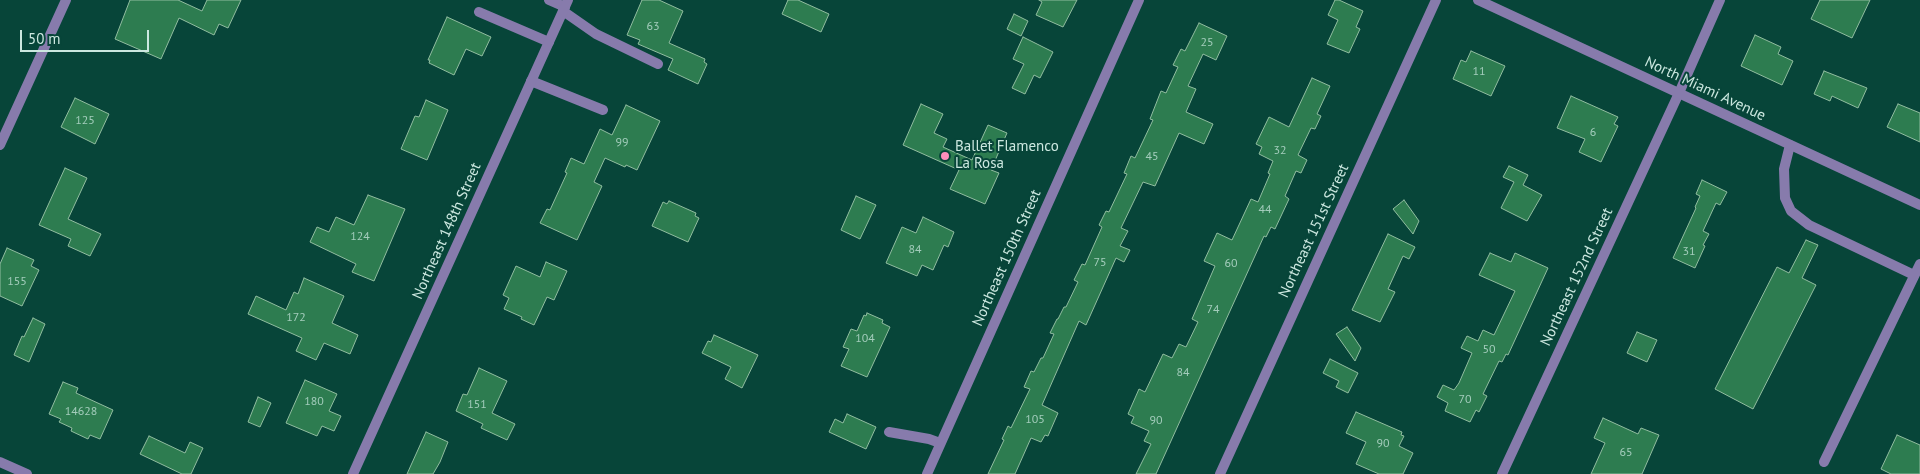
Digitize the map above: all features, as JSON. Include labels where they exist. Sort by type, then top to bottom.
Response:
[{"type":"street","points":[[0,145],[66,0]]},
{"type":"street","points":[[549,0],[565,6],[596,34],[658,64]]},
{"type":"street","name":"Northeast 150th Street","points":[[927,474],[1139,0]]},
{"type":"street","name":"Northeast 151st Street","points":[[1220,474],[1436,0]]},
{"type":"street","name":"North Miami Avenue","points":[[1478,0],[1920,205]]},
{"type":"street","name":"Northeast 152nd Street","points":[[1502,474],[1679,93],[1720,0]]},
{"type":"street","name":"Northeast 148th Street","points":[[354,474],[565,6]]},
{"type":"street","points":[[479,12],[549,42]]},
{"type":"street","points":[[531,81],[603,110]]},
{"type":"street","points":[[1790,145],[1784,169],[1785,198],[1791,211],[1809,225],[1914,275]]},
{"type":"street","points":[[1824,462],[1920,264]]},
{"type":"street","points":[[889,432],[929,439],[940,443]]},
{"type":"street","points":[[0,462],[27,474]]},
{"type":"building","points":[[130,0],[178,0],[202,11],[207,0],[241,0],[228,28],[219,24],[214,35],[179,18],[161,59],[115,39]]},
{"type":"building","points":[[642,0],[659,0],[683,11],[669,43],[705,59],[704,62],[707,64],[698,84],[668,70],[673,59],[638,44],[640,40],[627,35]]},
{"type":"building","points":[[788,0],[798,0],[829,14],[821,32],[782,14]]},
{"type":"building","points":[[1039,0],[1077,0],[1063,27],[1036,15],[1042,2]]},
{"type":"building","points":[[1335,0],[1363,11],[1356,27],[1360,29],[1349,53],[1327,44],[1338,20],[1328,15]]},
{"type":"building","points":[[1820,0],[1870,0],[1852,38],[1811,19]]},
{"type":"building","points":[[1014,14],[1028,21],[1021,36],[1007,29]]},
{"type":"building","points":[[447,17],[491,37],[482,56],[466,49],[454,75],[429,63],[430,60],[428,60]]},
{"type":"building","points":[[1199,23],[1227,36],[1216,60],[1203,54],[1188,86],[1196,89],[1186,112],[1213,124],[1204,144],[1179,133],[1155,186],[1143,182],[1121,228],[1128,231],[1120,246],[1130,250],[1124,262],[1116,258],[1086,325],[1079,321],[1042,405],[1058,413],[1048,436],[1045,435],[1041,442],[1031,438],[1015,474],[988,474],[1004,440],[1002,439],[1008,426],[1011,428],[1030,389],[1024,387],[1031,371],[1034,372],[1041,358],[1043,358],[1054,334],[1050,333],[1064,307],[1066,307],[1078,282],[1074,280],[1082,264],[1085,265],[1102,227],[1099,225],[1106,211],[1109,212],[1127,174],[1124,173],[1131,156],[1135,158],[1153,120],[1150,119],[1161,91],[1166,93],[1178,67],[1173,65],[1181,49],[1185,51]]},
{"type":"building","points":[[1755,35],[1781,47],[1778,54],[1793,61],[1782,85],[1741,66]]},
{"type":"building","points":[[1023,37],[1053,52],[1040,78],[1034,75],[1025,94],[1012,88],[1024,64],[1013,59]]},
{"type":"building","points":[[1471,51],[1505,66],[1491,96],[1453,79],[1461,60],[1466,62]]},
{"type":"building","points":[[1824,71],[1867,88],[1858,108],[1832,96],[1830,101],[1814,94]]},
{"type":"building","points":[[1312,78],[1330,86],[1317,114],[1321,116],[1315,129],[1311,128],[1298,155],[1307,160],[1301,173],[1296,171],[1285,196],[1289,199],[1275,229],[1271,227],[1266,237],[1264,236],[1156,474],[1136,474],[1151,444],[1144,441],[1149,431],[1131,423],[1134,417],[1128,414],[1139,389],[1145,392],[1163,354],[1172,358],[1179,344],[1186,347],[1198,322],[1192,319],[1215,266],[1204,261],[1217,233],[1232,240],[1251,199],[1258,202],[1270,174],[1268,173],[1273,161],[1259,154],[1262,147],[1256,144],[1269,117],[1289,127]]},
{"type":"building","points":[[1571,96],[1618,117],[1614,124],[1618,126],[1601,162],[1579,152],[1585,139],[1557,128]]},
{"type":"building","points":[[75,98],[109,114],[95,144],[61,127]]},
{"type":"building","points":[[426,100],[448,110],[427,160],[401,149],[415,116],[419,117]]},
{"type":"building","name":"Ballet Flamenco La Rosa","points":[[921,104],[943,114],[934,133],[947,139],[943,147],[972,160],[988,125],[1007,133],[991,170],[999,173],[985,204],[950,189],[959,170],[903,145]]},
{"type":"building","points":[[1898,104],[1920,113],[1920,142],[1887,127]]},
{"type":"building","points":[[626,105],[660,121],[637,170],[605,158],[594,182],[602,186],[577,240],[540,223],[547,209],[550,210],[567,173],[565,172],[571,158],[584,164],[600,129],[612,135]]},
{"type":"building","points":[[1509,166],[1528,175],[1523,185],[1542,195],[1527,221],[1501,208],[1514,182],[1503,177]]},
{"type":"building","points":[[65,168],[87,178],[68,219],[101,234],[90,256],[68,246],[71,239],[39,225]]},
{"type":"building","points":[[1702,180],[1727,192],[1720,205],[1716,203],[1703,231],[1709,234],[1695,268],[1673,258],[1696,208],[1700,196],[1696,194]]},
{"type":"building","points":[[368,195],[405,209],[374,281],[352,272],[356,264],[310,242],[317,227],[329,232],[336,217],[354,225]]},
{"type":"building","points":[[856,196],[876,205],[860,239],[841,230]]},
{"type":"building","points":[[1404,200],[1419,221],[1413,234],[1393,209]]},
{"type":"building","points":[[669,201],[696,213],[695,216],[699,218],[688,242],[652,226],[663,202],[667,204]]},
{"type":"building","points":[[923,217],[954,232],[948,247],[944,245],[933,270],[922,265],[917,276],[886,263],[902,227],[916,233]]},
{"type":"building","points":[[1388,234],[1415,247],[1409,259],[1403,256],[1388,289],[1395,292],[1380,322],[1352,310]]},
{"type":"building","points":[[1806,240],[1818,245],[1802,278],[1816,285],[1753,409],[1715,389],[1777,267],[1789,273]]},
{"type":"building","points":[[7,248],[34,260],[31,266],[39,270],[22,306],[0,296],[0,264]]},
{"type":"building","points":[[1490,253],[1511,262],[1515,253],[1548,268],[1508,355],[1506,354],[1502,362],[1499,361],[1483,394],[1487,396],[1479,412],[1476,410],[1470,422],[1445,411],[1448,403],[1437,397],[1443,385],[1454,390],[1459,383],[1472,353],[1461,348],[1467,336],[1478,341],[1483,330],[1494,335],[1515,291],[1479,275]]},
{"type":"building","points":[[546,262],[567,271],[554,300],[547,297],[534,325],[504,309],[509,298],[503,295],[516,266],[540,277]]},
{"type":"building","points":[[304,278],[344,296],[332,323],[358,335],[350,354],[324,343],[316,360],[296,351],[302,338],[248,314],[256,296],[286,310],[294,292],[298,294]]},
{"type":"building","points":[[867,313],[883,320],[882,323],[890,327],[867,377],[841,366],[849,349],[843,347],[851,329],[857,331],[864,315],[866,316]]},
{"type":"building","points":[[33,318],[45,324],[29,362],[14,355],[22,336],[24,337]]},
{"type":"building","points":[[1347,327],[1361,348],[1355,361],[1336,334]]},
{"type":"building","points":[[1637,332],[1657,340],[1647,362],[1627,353]]},
{"type":"building","points":[[714,335],[758,355],[742,388],[725,379],[731,367],[702,353],[708,341],[711,342]]},
{"type":"building","points":[[1330,359],[1358,373],[1348,393],[1336,387],[1339,381],[1323,373]]},
{"type":"building","points":[[479,368],[507,381],[492,413],[515,424],[507,440],[481,428],[483,424],[456,411],[463,394],[467,395]]},
{"type":"building","points":[[305,380],[337,394],[329,411],[341,416],[334,431],[322,426],[317,436],[286,423]]},
{"type":"building","points":[[63,382],[78,388],[76,393],[113,410],[100,439],[90,435],[88,439],[71,431],[72,428],[59,422],[61,419],[49,414]]},
{"type":"building","points":[[258,397],[271,403],[260,427],[248,422]]},
{"type":"building","points":[[1356,412],[1402,432],[1401,435],[1404,436],[1399,446],[1413,453],[1403,474],[1379,474],[1356,464],[1366,442],[1346,433]]},
{"type":"building","points":[[847,414],[876,427],[866,449],[829,432],[835,419],[843,423]]},
{"type":"building","points":[[1603,418],[1638,434],[1641,428],[1659,435],[1642,474],[1591,474],[1605,443],[1594,438]]},
{"type":"building","points":[[426,432],[448,442],[440,462],[433,474],[407,474]]},
{"type":"building","points":[[1897,435],[1920,445],[1920,474],[1891,474],[1881,469]]},
{"type":"building","points":[[149,436],[185,453],[190,442],[203,448],[191,474],[182,474],[140,454]]},
{"type":"place","name":"Ballet Flamenco La Rosa","points":[[945,156]]}]
